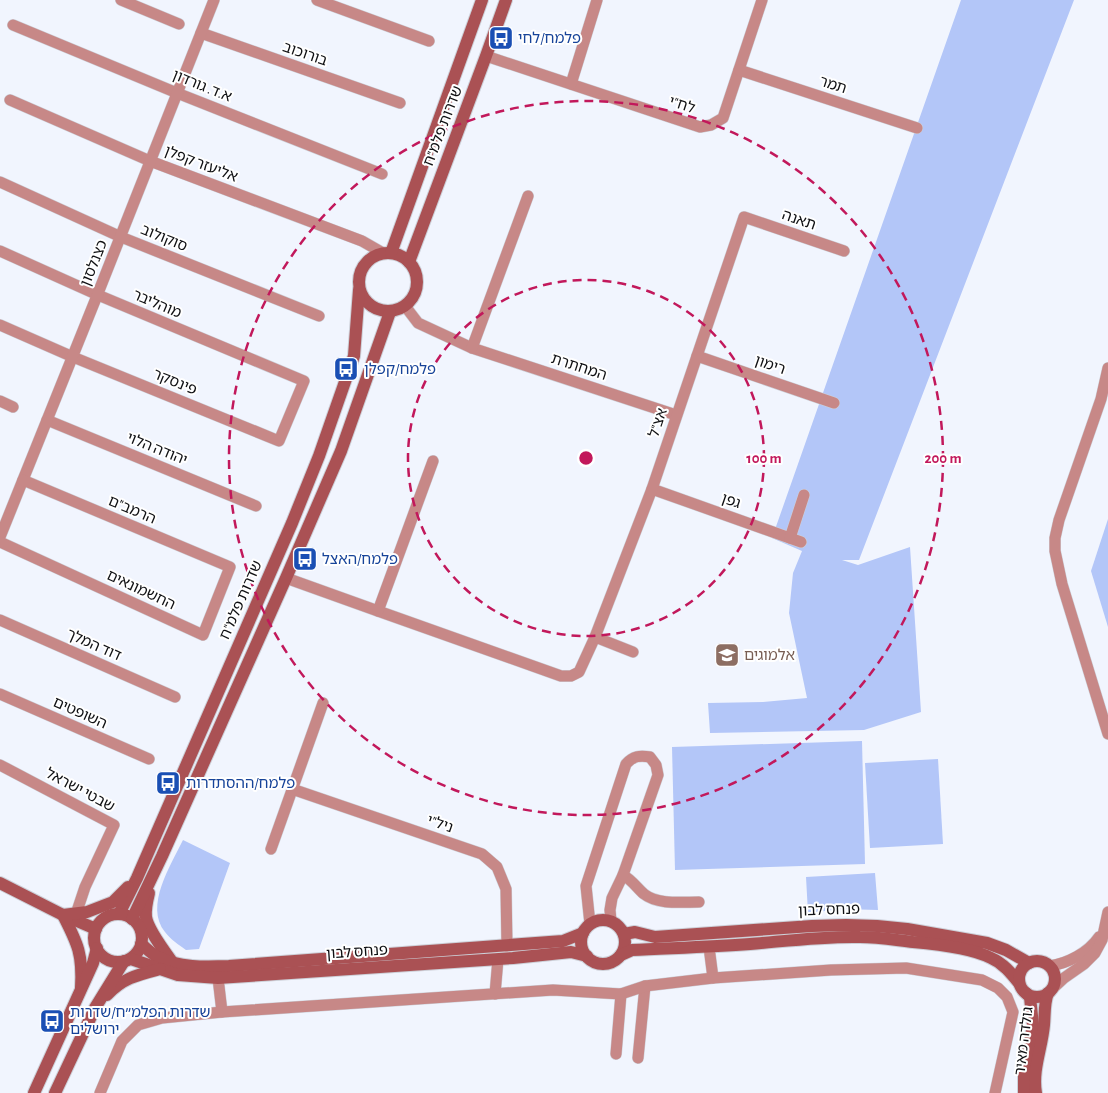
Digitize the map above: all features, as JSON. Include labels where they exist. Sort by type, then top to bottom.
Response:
[{"type":"street","points":[[121,0],[179,24]]},
{"type":"street","name":"כצנלסון","points":[[0,537],[214,0]]},
{"type":"street","points":[[317,0],[428,41]]},
{"type":"street","name":"שדרות פלמ\"ח","points":[[387,253],[482,0]]},
{"type":"street","name":"שדרות פלמ\"ח","points":[[409,262],[506,0]]},
{"type":"street","points":[[571,84],[596,0]]},
{"type":"street","name":"לח\"י","points":[[486,56],[700,127],[712,125],[722,118],[762,0]]},
{"type":"street","name":"א.ד. גורדון","points":[[12,25],[382,174]]},
{"type":"street","name":"בורוכוב","points":[[201,33],[400,103]]},
{"type":"street","name":"תמר","points":[[739,70],[917,128]]},
{"type":"street","name":"אליעזר קפלן","points":[[10,100],[150,161],[387,253]]},
{"type":"street","name":"סוקולוב","points":[[0,182],[121,237],[318,316]]},
{"type":"street","points":[[472,348],[528,196]]},
{"type":"street","name":"תאנה","points":[[744,217],[844,251]]},
{"type":"street","name":"אצ\"ל","points":[[286,578],[561,676],[571,676],[579,672],[595,637],[652,489],[744,217]]},
{"type":"street","name":"מוהליבר","points":[[0,251],[98,295],[304,381]]},
{"type":"street","points":[[387,253],[404,258],[409,262],[415,271],[417,280],[416,290],[412,299],[405,306],[390,312],[376,310],[370,306],[359,290],[358,280],[366,262],[374,256],[387,253]]},
{"type":"street","name":"שדרות פלמ\"ח","points":[[119,914],[137,878],[292,523],[319,456],[354,356],[359,290]]},
{"type":"street","name":"המחתרת","points":[[405,306],[418,323],[472,348],[676,415]]},
{"type":"street","points":[[132,918],[162,856],[341,451],[390,312]]},
{"type":"street","name":"פינסקר","points":[[0,325],[73,357],[279,441],[304,381]]},
{"type":"street","name":"רימון","points":[[697,356],[834,403]]},
{"type":"street","points":[[1108,368],[1105,395],[1059,520],[1055,538],[1062,584],[1108,734]]},
{"type":"street","points":[[0,401],[13,407]]},
{"type":"street","name":"יהודה הלוי","points":[[47,420],[256,506]]},
{"type":"street","points":[[378,612],[433,461]]},
{"type":"street","name":"הרמב\"ם","points":[[23,480],[230,567]]},
{"type":"street","name":"גפן","points":[[652,489],[801,542]]},
{"type":"street","points":[[790,538],[804,495]]},
{"type":"street","name":"החשמונאים","points":[[0,542],[203,635],[230,567]]},
{"type":"street","name":"דוד המלך","points":[[0,620],[175,697]]},
{"type":"street","points":[[595,637],[633,652]]},
{"type":"street","name":"השופטים","points":[[0,694],[149,759]]},
{"type":"street","points":[[271,849],[322,704]]},
{"type":"street","points":[[587,929],[600,920],[611,921],[617,924],[624,934],[624,949],[621,955],[616,960],[604,964],[598,963],[587,956],[582,946],[582,939],[587,929],[586,886],[626,764],[636,756],[650,756],[656,765],[658,774],[623,875],[612,898],[611,921]]},
{"type":"street","name":"שבטי ישראל","points":[[0,764],[114,825],[85,887],[76,914]]},
{"type":"street","name":"ניל\"י","points":[[292,789],[482,854],[497,867],[506,889],[508,946]]},
{"type":"street","points":[[162,856],[149,893],[146,919],[154,936],[173,963]]},
{"type":"street","points":[[623,875],[629,878],[646,895],[663,902],[699,902]]},
{"type":"street","points":[[63,915],[88,912],[113,902],[137,878]]},
{"type":"street","points":[[0,883],[63,915],[96,929]]},
{"type":"street","points":[[1050,992],[1054,985],[1054,975],[1050,966],[1040,961],[1035,961],[1024,966],[1019,977],[1023,988],[1035,997],[1050,992],[1064,978],[1095,954],[1102,940],[1108,912]]},
{"type":"street","points":[[119,914],[132,918],[142,932],[142,944],[136,954],[127,960],[117,962],[105,958],[97,948],[94,936],[100,923],[111,915],[119,914]]},
{"type":"street","points":[[63,915],[80,951],[82,966],[81,988]]},
{"type":"street","name":"פנחס לבון","points":[[624,934],[635,932],[655,937],[812,926],[878,926],[907,929],[987,943],[1006,950],[1029,963]]},
{"type":"street","name":"פנחס לבון","points":[[142,944],[155,956],[173,963],[200,967],[562,941],[587,929]]},
{"type":"street","points":[[1050,966],[1077,956],[1093,945],[1104,929]]},
{"type":"street","name":"פנחס לבון","points":[[621,955],[632,950],[709,947],[821,938],[859,936],[889,938],[978,952],[1007,968],[1023,988]]},
{"type":"street","points":[[709,947],[712,978]]},
{"type":"street","points":[[34,1093],[93,963],[97,948]]},
{"type":"street","name":"פנחס לבון","points":[[127,960],[178,975],[218,978],[498,959],[571,952],[587,956]]},
{"type":"street","points":[[495,994],[498,959]]},
{"type":"street","points":[[55,1093],[95,1008],[127,960]]},
{"type":"street","points":[[100,1093],[122,1041],[138,1025],[162,1018],[222,1012],[553,990],[621,994],[645,986],[712,978],[831,970],[906,968],[982,980],[998,988],[1007,997],[1012,1012],[995,1093]]},
{"type":"street","points":[[95,1008],[112,990],[130,977],[160,969]]},
{"type":"street","points":[[218,978],[222,1012]]},
{"type":"street","points":[[638,1058],[645,986]]},
{"type":"street","name":"גולדה מאיר","points":[[1023,988],[1030,997],[1033,1025],[1024,1075],[1024,1093]]},
{"type":"street","name":"גולדה מאיר","points":[[1036,1093],[1035,1074],[1044,1026],[1045,1004],[1050,992]]},
{"type":"street","points":[[616,1054],[621,994]]},
{"type":"shaded area","points":[[961,0],[1074,0],[859,560],[842,560],[858,565],[910,547],[921,712],[864,730],[710,733],[708,703],[763,702],[807,698],[789,613],[793,573],[802,551],[772,538]]},
{"type":"shaded area","points":[[1108,519],[1108,627],[1091,571]]},
{"type":"shaded area","points":[[862,741],[865,864],[675,870],[672,747]]},
{"type":"shaded area","points":[[938,759],[943,844],[870,848],[865,763]]},
{"type":"shaded area","points":[[183,840],[230,863],[199,949],[186,950],[169,937],[159,922],[157,910],[158,898],[166,873]]},
{"type":"shaded area","points":[[875,873],[878,910],[842,909],[808,913],[806,877]]},
{"type":"place","name":"פלמח/לחי","points":[[501,38]]},
{"type":"place","name":"פלמח/קפלן","points":[[346,369]]},
{"type":"place","name":"פלמח/האצל","points":[[305,559]]},
{"type":"place","name":"אלמוגים","points":[[727,655]]},
{"type":"place","name":"פלמח/ההסתדרות","points":[[168,783]]},
{"type":"place","name":"שדרות הפלמ״ח/שדרות ירושלים","points":[[52,1021]]}]
